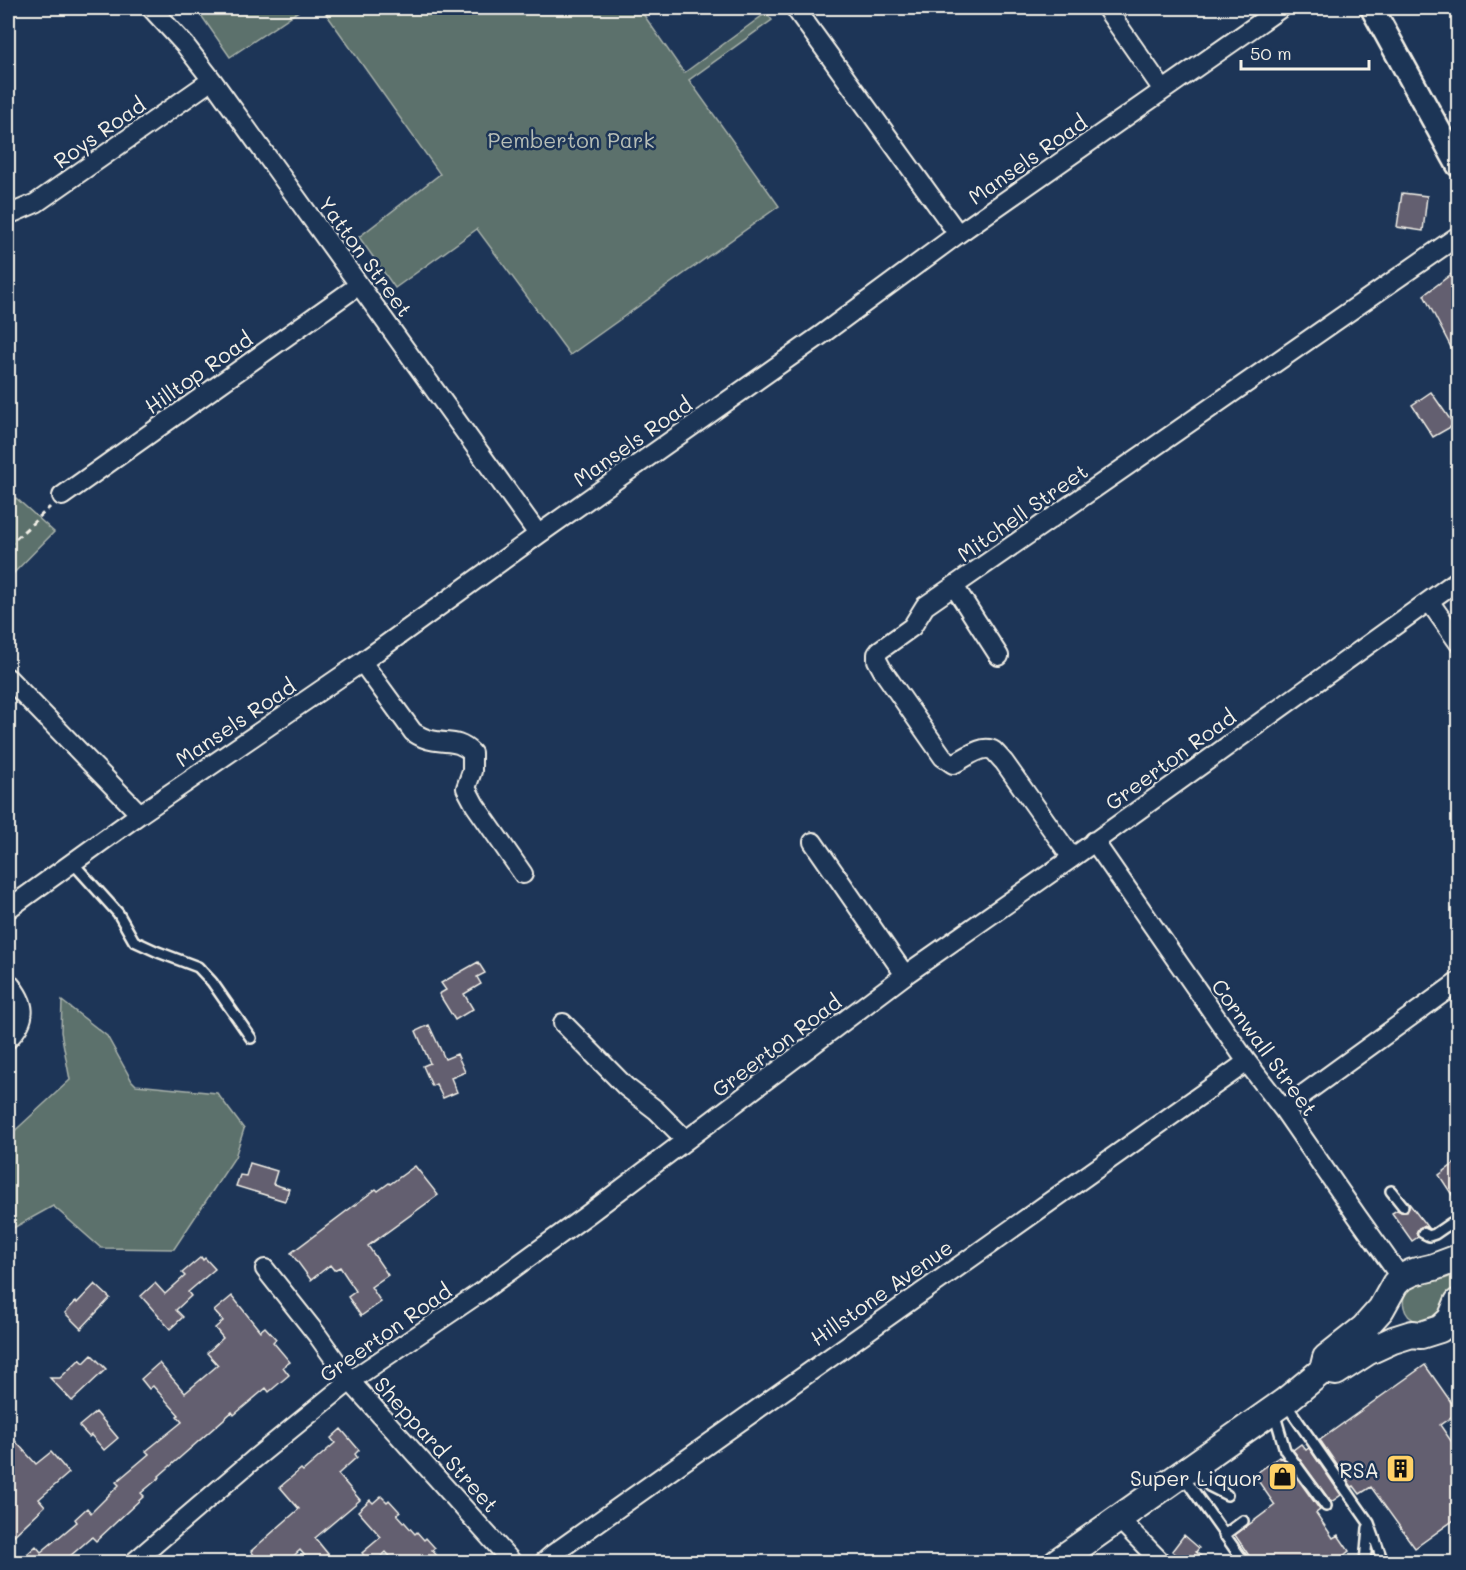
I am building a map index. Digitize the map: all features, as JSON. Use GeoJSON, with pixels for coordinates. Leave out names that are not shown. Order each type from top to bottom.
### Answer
{"type":"FeatureCollection","features":[{"type":"Feature","properties":{"kind":"main road"},"geometry":{"type":"LineString","coordinates":[[1057,1563],[1279,1406],[1323,1370],[1326,1358],[1364,1328],[1381,1309],[1396,1286],[1413,1272],[1458,1258]]}},
{"type":"Feature","properties":{"kind":"main road"},"geometry":{"type":"LineString","coordinates":[[1396,1286],[1389,1310],[1403,1330],[1412,1334],[1421,1335],[1440,1329],[1451,1319],[1458,1302]]}},
{"type":"Feature","properties":{"kind":"main road"},"geometry":{"type":"LineString","coordinates":[[1323,1370],[1336,1372],[1367,1352],[1412,1334]]}},
{"type":"Feature","properties":{"kind":"street","name":"Yatton Street"},"geometry":{"type":"LineString","coordinates":[[151,8],[212,80],[539,534]]}},
{"type":"Feature","properties":{"kind":"street"},"geometry":{"type":"LineString","coordinates":[[795,8],[958,234]]}},
{"type":"Feature","properties":{"kind":"street"},"geometry":{"type":"LineString","coordinates":[[1106,8],[1163,90]]}},
{"type":"Feature","properties":{"kind":"street","name":"Mansels Road"},"geometry":{"type":"LineString","coordinates":[[8,909],[72,862],[362,662],[821,335],[958,234],[1281,8]]}},
{"type":"Feature","properties":{"kind":"street"},"geometry":{"type":"LineString","coordinates":[[1372,8],[1458,165]]}},
{"type":"Feature","properties":{"kind":"street","name":"Roys Road"},"geometry":{"type":"LineString","coordinates":[[8,215],[36,204],[212,80]]}},
{"type":"Feature","properties":{"kind":"street","name":"Mitchell Street"},"geometry":{"type":"LineString","coordinates":[[1072,858],[994,751],[990,749],[972,752],[953,764],[943,757],[877,660],[877,654],[912,627],[925,606],[1458,236]]}},
{"type":"Feature","properties":{"kind":"street","name":"Hilltop Road"},"geometry":{"type":"LineString","coordinates":[[62,496],[360,285]]}},
{"type":"Feature","properties":{"kind":"street","name":"Greerton Road"},"geometry":{"type":"LineString","coordinates":[[134,1563],[253,1460],[350,1381],[478,1294],[905,975],[1072,858],[1458,580]]}},
{"type":"Feature","properties":{"kind":"street"},"geometry":{"type":"LineString","coordinates":[[954,586],[999,656]]}},
{"type":"Feature","properties":{"kind":"street"},"geometry":{"type":"LineString","coordinates":[[1429,601],[1458,642]]}},
{"type":"Feature","properties":{"kind":"street"},"geometry":{"type":"LineString","coordinates":[[362,662],[413,732],[432,741],[459,744],[472,753],[472,771],[466,788],[475,805],[523,874]]}},
{"type":"Feature","properties":{"kind":"street"},"geometry":{"type":"LineString","coordinates":[[8,678],[141,814]]}},
{"type":"Feature","properties":{"kind":"street","name":"Cornwall Street"},"geometry":{"type":"LineString","coordinates":[[1094,841],[1357,1216],[1396,1286]]}},
{"type":"Feature","properties":{"kind":"street"},"geometry":{"type":"LineString","coordinates":[[813,842],[905,975]]}},
{"type":"Feature","properties":{"kind":"street"},"geometry":{"type":"LineString","coordinates":[[8,982],[21,999],[22,1009],[22,1019],[8,1039]]}},
{"type":"Feature","properties":{"kind":"street"},"geometry":{"type":"LineString","coordinates":[[1283,1109],[1458,982]]}},
{"type":"Feature","properties":{"kind":"street"},"geometry":{"type":"LineString","coordinates":[[563,1023],[626,1087],[656,1110],[686,1140]]}},
{"type":"Feature","properties":{"kind":"street","name":"Hillstone Avenue"},"geometry":{"type":"LineString","coordinates":[[544,1563],[560,1548],[1247,1062]]}},
{"type":"Feature","properties":{"kind":"street","name":"Sheppard Street"},"geometry":{"type":"LineString","coordinates":[[265,1269],[350,1381],[512,1563]]}},
{"type":"Feature","properties":{"kind":"street"},"geometry":{"type":"LineString","coordinates":[[1119,1519],[1160,1562]]}},
{"type":"Feature","properties":{"kind":"lane"},"geometry":{"type":"LineString","coordinates":[[72,862],[118,913],[134,941],[198,968],[212,982],[251,1038]]}},
{"type":"Feature","properties":{"kind":"lane"},"geometry":{"type":"LineString","coordinates":[[1391,1191],[1403,1206]]}},
{"type":"Feature","properties":{"kind":"lane"},"geometry":{"type":"LineString","coordinates":[[1423,1233],[1429,1236],[1435,1234],[1451,1222]]}},
{"type":"Feature","properties":{"kind":"lane"},"geometry":{"type":"LineString","coordinates":[[1279,1406],[1308,1436],[1369,1523],[1383,1563]]}},
{"type":"Feature","properties":{"kind":"lane"},"geometry":{"type":"LineString","coordinates":[[1279,1406],[1285,1450],[1326,1506]]}},
{"type":"Feature","properties":{"kind":"lane"},"geometry":{"type":"LineString","coordinates":[[1189,1469],[1209,1486],[1227,1496]]}},
{"type":"Feature","properties":{"kind":"lane"},"geometry":{"type":"LineString","coordinates":[[1189,1469],[1224,1535],[1244,1563]]}},
{"type":"Feature","properties":{"kind":"lane"},"geometry":{"type":"LineString","coordinates":[[1224,1535],[1244,1521]]}},
{"type":"Feature","properties":{"kind":"lane"},"geometry":{"type":"LineString","coordinates":[[1365,1563],[1369,1523]]}},
{"type":"Feature","properties":{"kind":"path"},"geometry":{"type":"LineString","coordinates":[[8,546],[62,496]]}},
{"type":"Feature","properties":{"kind":"green space"},"geometry":{"type":"Polygon","coordinates":[[[196,8],[303,8],[230,57],[196,8]]]}},
{"type":"Feature","properties":{"kind":"green space","name":"Pemberton Park"},"geometry":{"type":"Polygon","coordinates":[[[322,8],[639,8],[684,73],[766,13],[772,20],[689,80],[779,206],[570,355],[477,229],[395,288],[359,237],[440,174],[322,8]]]}},
{"type":"Feature","properties":{"kind":"green space"},"geometry":{"type":"Polygon","coordinates":[[[16,498],[54,532],[8,579],[8,506],[16,498]]]}},
{"type":"Feature","properties":{"kind":"green space"},"geometry":{"type":"Polygon","coordinates":[[[62,1001],[107,1036],[136,1085],[217,1093],[244,1129],[235,1157],[174,1249],[101,1248],[53,1206],[8,1231],[8,1137],[70,1080],[61,1032],[62,1001]]]}},
{"type":"Feature","properties":{"kind":"green space"},"geometry":{"type":"Polygon","coordinates":[[[1439,1271],[1444,1279],[1458,1274],[1458,1287],[1436,1318],[1422,1322],[1408,1316],[1403,1301],[1407,1291],[1416,1282],[1439,1271]]]}},
{"type":"Feature","properties":{"kind":"building"},"geometry":{"type":"Polygon","coordinates":[[[1402,193],[1427,196],[1423,231],[1397,227],[1402,193]]]}},
{"type":"Feature","properties":{"kind":"building"},"geometry":{"type":"Polygon","coordinates":[[[1458,269],[1458,361],[1424,295],[1458,269]]]}},
{"type":"Feature","properties":{"kind":"building"},"geometry":{"type":"Polygon","coordinates":[[[1431,392],[1454,425],[1433,437],[1412,405],[1431,392]]]}},
{"type":"Feature","properties":{"kind":"building"},"geometry":{"type":"Polygon","coordinates":[[[478,962],[485,973],[477,977],[481,984],[464,994],[473,1009],[455,1020],[439,994],[446,990],[441,983],[478,962]]]}},
{"type":"Feature","properties":{"kind":"building"},"geometry":{"type":"Polygon","coordinates":[[[429,1025],[445,1059],[457,1054],[465,1072],[451,1078],[457,1092],[443,1098],[436,1084],[432,1086],[423,1066],[430,1063],[416,1031],[429,1025]]]}},
{"type":"Feature","properties":{"kind":"building"},"geometry":{"type":"Polygon","coordinates":[[[1458,1161],[1458,1204],[1439,1175],[1458,1161]]]}},
{"type":"Feature","properties":{"kind":"building"},"geometry":{"type":"Polygon","coordinates":[[[250,1163],[277,1171],[273,1184],[289,1189],[285,1201],[236,1186],[240,1175],[246,1176],[250,1163]]]}},
{"type":"Feature","properties":{"kind":"building"},"geometry":{"type":"Polygon","coordinates":[[[415,1166],[438,1195],[368,1246],[388,1275],[371,1287],[381,1302],[361,1316],[348,1297],[356,1291],[340,1267],[334,1270],[330,1265],[311,1280],[291,1253],[376,1189],[378,1191],[390,1184],[415,1166]]]}},
{"type":"Feature","properties":{"kind":"building"},"geometry":{"type":"Polygon","coordinates":[[[1408,1202],[1428,1228],[1423,1226],[1419,1228],[1416,1233],[1418,1237],[1412,1241],[1392,1213],[1397,1210],[1407,1212],[1408,1202]]]}},
{"type":"Feature","properties":{"kind":"building"},"geometry":{"type":"Polygon","coordinates":[[[201,1257],[203,1260],[205,1258],[215,1269],[188,1292],[191,1296],[176,1310],[183,1317],[170,1329],[141,1296],[155,1283],[165,1294],[185,1276],[182,1273],[201,1257]]]}},
{"type":"Feature","properties":{"kind":"building"},"geometry":{"type":"Polygon","coordinates":[[[95,1284],[110,1298],[81,1329],[65,1313],[95,1284]]]}},
{"type":"Feature","properties":{"kind":"building"},"geometry":{"type":"Polygon","coordinates":[[[232,1296],[260,1331],[265,1327],[276,1339],[273,1342],[290,1362],[283,1367],[289,1375],[269,1392],[266,1388],[234,1415],[232,1412],[141,1493],[144,1496],[96,1541],[92,1537],[62,1563],[17,1563],[36,1546],[41,1552],[77,1522],[75,1519],[87,1508],[91,1513],[119,1485],[116,1482],[149,1454],[146,1451],[182,1422],[177,1416],[179,1415],[153,1386],[149,1389],[141,1379],[159,1363],[185,1393],[218,1365],[207,1353],[223,1338],[215,1328],[223,1321],[214,1311],[232,1296]]]}},
{"type":"Feature","properties":{"kind":"building"},"geometry":{"type":"Polygon","coordinates":[[[92,1355],[106,1369],[72,1401],[50,1378],[60,1378],[80,1359],[84,1363],[92,1355]]]}},
{"type":"Feature","properties":{"kind":"building","name":"RSA"},"geometry":{"type":"Polygon","coordinates":[[[1425,1365],[1458,1412],[1440,1425],[1458,1451],[1458,1517],[1415,1548],[1371,1487],[1360,1494],[1354,1486],[1352,1487],[1320,1440],[1425,1365]]]}},
{"type":"Feature","properties":{"kind":"building"},"geometry":{"type":"Polygon","coordinates":[[[96,1412],[118,1438],[104,1450],[91,1435],[89,1437],[79,1426],[96,1412]]]}},
{"type":"Feature","properties":{"kind":"building"},"geometry":{"type":"Polygon","coordinates":[[[341,1429],[359,1450],[355,1454],[357,1457],[338,1474],[360,1500],[315,1538],[328,1554],[317,1563],[311,1563],[300,1550],[286,1563],[260,1563],[251,1551],[299,1509],[280,1487],[301,1469],[303,1471],[335,1443],[331,1438],[341,1429]]]}},
{"type":"Feature","properties":{"kind":"building"},"geometry":{"type":"Polygon","coordinates":[[[8,1433],[36,1464],[51,1452],[69,1473],[39,1499],[45,1506],[8,1541],[8,1433]]]}},
{"type":"Feature","properties":{"kind":"building"},"geometry":{"type":"Polygon","coordinates":[[[1301,1444],[1306,1450],[1309,1448],[1341,1495],[1331,1502],[1293,1450],[1301,1444]]]}},
{"type":"Feature","properties":{"kind":"building"},"geometry":{"type":"Polygon","coordinates":[[[1282,1457],[1320,1510],[1316,1513],[1333,1538],[1338,1535],[1349,1551],[1334,1563],[1254,1563],[1235,1535],[1275,1505],[1254,1475],[1282,1457]]]}},
{"type":"Feature","properties":{"kind":"building"},"geometry":{"type":"Polygon","coordinates":[[[381,1496],[387,1502],[389,1500],[400,1512],[397,1514],[415,1534],[417,1532],[424,1540],[426,1538],[435,1548],[432,1550],[443,1563],[396,1563],[386,1552],[374,1563],[369,1563],[362,1553],[381,1537],[358,1511],[370,1500],[373,1503],[381,1496]]]}},
{"type":"Feature","properties":{"kind":"building"},"geometry":{"type":"Polygon","coordinates":[[[1184,1535],[1199,1548],[1196,1552],[1209,1563],[1186,1563],[1172,1551],[1184,1535]]]}},
{"type":"Feature","properties":{"kind":"place","name":"RSA"},"geometry":{"type":"Point","coordinates":[1400,1469]}},
{"type":"Feature","properties":{"kind":"place","name":"Super Liquor"},"geometry":{"type":"Point","coordinates":[1283,1477]}}]}
